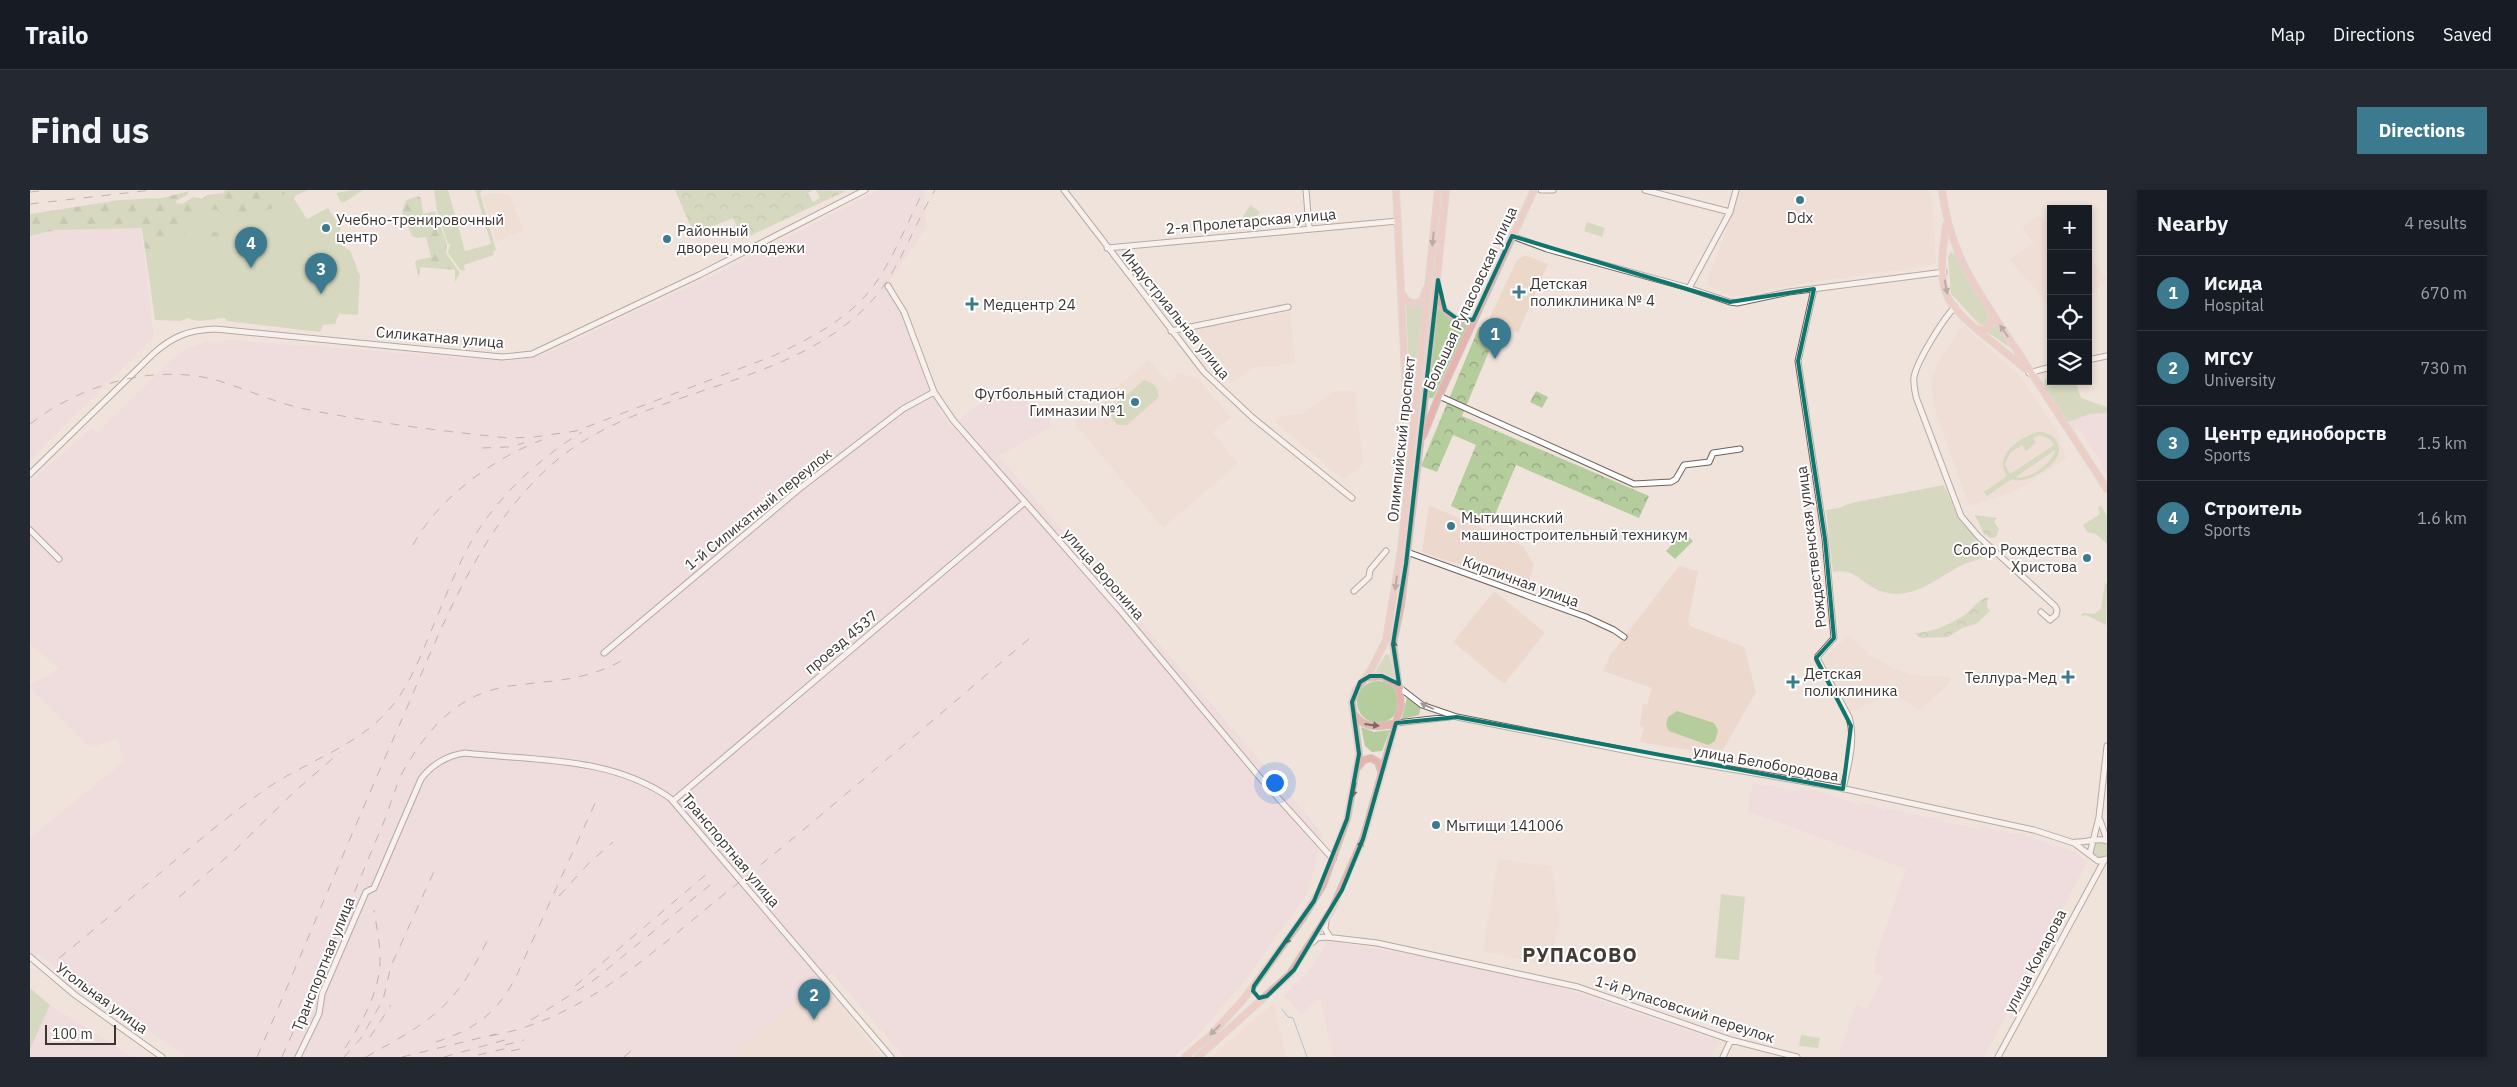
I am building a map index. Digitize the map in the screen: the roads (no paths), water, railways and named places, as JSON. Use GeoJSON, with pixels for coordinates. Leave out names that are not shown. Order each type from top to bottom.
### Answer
{"type":"FeatureCollection","features":[{"type":"Feature","properties":{"kind":"main road"},"geometry":{"type":"LineString","coordinates":[[1396,190],[1406,394],[1414,430]]}},
{"type":"Feature","properties":{"kind":"main road","name":"Олимпийский проспект"},"geometry":{"type":"LineString","coordinates":[[1185,1057],[1212,1034],[1243,1000],[1314,901],[1333,859],[1347,819],[1358,767],[1358,740],[1352,702],[1360,682],[1380,654],[1390,623],[1406,514],[1438,190]]}},
{"type":"Feature","properties":{"kind":"main road","name":"Олимпийский проспект"},"geometry":{"type":"LineString","coordinates":[[1198,1057],[1294,970],[1326,920],[1352,868],[1363,839],[1402,705],[1393,644],[1408,552],[1446,190]]}},
{"type":"Feature","properties":{"kind":"main road","name":"Большая Рупасовская улица"},"geometry":{"type":"LineString","coordinates":[[1420,444],[1438,396],[1534,190]]}},
{"type":"Feature","properties":{"kind":"main road"},"geometry":{"type":"LineString","coordinates":[[1942,190],[1946,222],[1943,258],[1946,293],[1955,307],[2029,373]]}},
{"type":"Feature","properties":{"kind":"main road"},"geometry":{"type":"LineString","coordinates":[[1946,222],[1957,252],[1976,289],[2107,490]]}},
{"type":"Feature","properties":{"kind":"main road"},"geometry":{"type":"LineString","coordinates":[[1943,258],[1948,251],[1957,252]]}},
{"type":"Feature","properties":{"kind":"main road"},"geometry":{"type":"LineString","coordinates":[[1402,292],[1409,303],[1417,303],[1424,297],[1429,278]]}},
{"type":"Feature","properties":{"kind":"main road"},"geometry":{"type":"LineString","coordinates":[[1438,280],[1438,297],[1444,310],[1456,318],[1474,320]]}},
{"type":"Feature","properties":{"kind":"main road"},"geometry":{"type":"LineString","coordinates":[[1977,328],[1984,330],[1990,326],[1992,315]]}},
{"type":"Feature","properties":{"kind":"main road"},"geometry":{"type":"LineString","coordinates":[[1360,682],[1370,676],[1382,676],[1400,688]]}},
{"type":"Feature","properties":{"kind":"main road"},"geometry":{"type":"LineString","coordinates":[[1353,714],[1358,720],[1369,726],[1396,723]]}},
{"type":"Feature","properties":{"kind":"main road"},"geometry":{"type":"LineString","coordinates":[[1358,767],[1364,760],[1371,758],[1378,762],[1381,772]]}},
{"type":"Feature","properties":{"kind":"main road"},"geometry":{"type":"LineString","coordinates":[[1254,986],[1253,991],[1257,996],[1261,998],[1266,996]]}},
{"type":"Feature","properties":{"kind":"main road"},"geometry":{"type":"LineString","coordinates":[[1243,1000],[1252,998],[1255,1004],[1252,1009]]}},
{"type":"Feature","properties":{"kind":"street","name":"Силикатная улица"},"geometry":{"type":"LineString","coordinates":[[30,474],[153,354],[169,340],[184,333],[215,329],[502,357],[532,354],[699,275],[865,190]]}},
{"type":"Feature","properties":{"kind":"street","name":"Индустриальная улица"},"geometry":{"type":"LineString","coordinates":[[1064,190],[1171,331],[1218,387],[1352,498]]}},
{"type":"Feature","properties":{"kind":"street"},"geometry":{"type":"LineString","coordinates":[[1306,190],[1309,228]]}},
{"type":"Feature","properties":{"kind":"street"},"geometry":{"type":"LineString","coordinates":[[1541,190],[1553,190]]}},
{"type":"Feature","properties":{"kind":"street"},"geometry":{"type":"LineString","coordinates":[[1645,190],[1730,212]]}},
{"type":"Feature","properties":{"kind":"street"},"geometry":{"type":"LineString","coordinates":[[1689,288],[1730,212],[1736,190]]}},
{"type":"Feature","properties":{"kind":"street","name":"2-я Пролетарская улица"},"geometry":{"type":"LineString","coordinates":[[1107,248],[1398,221]]}},
{"type":"Feature","properties":{"kind":"street"},"geometry":{"type":"LineString","coordinates":[[1512,236],[1547,249],[1689,288],[1730,302],[1749,301],[1789,292],[1944,272]]}},
{"type":"Feature","properties":{"kind":"street","name":"улица Воронина"},"geometry":{"type":"LineString","coordinates":[[888,286],[904,312],[934,392],[953,420],[1119,608],[1262,780],[1333,859]]}},
{"type":"Feature","properties":{"kind":"street","name":"Рождественская улица"},"geometry":{"type":"LineString","coordinates":[[1814,289],[1798,360],[1827,555],[1834,638],[1833,642],[1818,656],[1818,660],[1845,710],[1850,726],[1851,743],[1843,789]]}},
{"type":"Feature","properties":{"kind":"street"},"geometry":{"type":"LineString","coordinates":[[1171,331],[1288,307]]}},
{"type":"Feature","properties":{"kind":"street"},"geometry":{"type":"LineString","coordinates":[[1955,307],[1945,320],[1918,366],[1914,379],[1916,397],[1961,516],[1978,536],[2057,610],[2056,615],[2050,620],[2041,612]]}},
{"type":"Feature","properties":{"kind":"street"},"geometry":{"type":"LineString","coordinates":[[2092,359],[2107,356]]}},
{"type":"Feature","properties":{"kind":"street"},"geometry":{"type":"LineString","coordinates":[[2029,373],[2047,368]]}},
{"type":"Feature","properties":{"kind":"street","name":"1-й Силикатный переулок"},"geometry":{"type":"LineString","coordinates":[[604,653],[799,489],[902,409],[934,392]]}},
{"type":"Feature","properties":{"kind":"street"},"geometry":{"type":"LineString","coordinates":[[1438,396],[1634,484],[1671,482],[1676,479],[1684,466],[1709,462],[1713,452],[1740,450]]}},
{"type":"Feature","properties":{"kind":"street","name":"проезд 4537"},"geometry":{"type":"LineString","coordinates":[[673,801],[1025,502]]}},
{"type":"Feature","properties":{"kind":"street"},"geometry":{"type":"LineString","coordinates":[[30,530],[59,559]]}},
{"type":"Feature","properties":{"kind":"street"},"geometry":{"type":"LineString","coordinates":[[1354,591],[1369,577],[1370,570],[1386,551]]}},
{"type":"Feature","properties":{"kind":"street","name":"Кирпичная улица"},"geometry":{"type":"LineString","coordinates":[[1408,552],[1586,617],[1614,630],[1624,638]]}},
{"type":"Feature","properties":{"kind":"street"},"geometry":{"type":"LineString","coordinates":[[1400,688],[1422,705],[1457,717]]}},
{"type":"Feature","properties":{"kind":"street"},"geometry":{"type":"LineString","coordinates":[[1396,723],[1438,716],[1457,717]]}},
{"type":"Feature","properties":{"kind":"street","name":"улица Белобородова"},"geometry":{"type":"LineString","coordinates":[[1457,717],[1654,756],[1843,789],[2005,822],[2068,841],[2084,849],[2091,856],[2106,860]]}},
{"type":"Feature","properties":{"kind":"street"},"geometry":{"type":"LineString","coordinates":[[2094,877],[2096,865],[2089,849],[2099,817],[2107,746]]}},
{"type":"Feature","properties":{"kind":"street","name":"Транспортная улица"},"geometry":{"type":"LineString","coordinates":[[298,1057],[319,1014],[322,994],[366,892],[374,888],[418,785],[433,767],[452,756],[465,754],[590,765],[627,775],[660,791],[673,801],[891,1057]]}},
{"type":"Feature","properties":{"kind":"street"},"geometry":{"type":"LineString","coordinates":[[2099,817],[2107,841]]}},
{"type":"Feature","properties":{"kind":"street","name":"улица Белобородова"},"geometry":{"type":"LineString","coordinates":[[2068,841],[2093,841],[2100,839],[2107,841]]}},
{"type":"Feature","properties":{"kind":"street","name":"улица Комарова"},"geometry":{"type":"LineString","coordinates":[[1998,1057],[2094,877],[2106,860]]}},
{"type":"Feature","properties":{"kind":"street"},"geometry":{"type":"LineString","coordinates":[[1326,920],[1325,929],[1331,937]]}},
{"type":"Feature","properties":{"kind":"street","name":"1-й Рупасовский переулок"},"geometry":{"type":"LineString","coordinates":[[1312,942],[1320,938],[1331,937],[1417,951],[1578,987],[1731,1040],[1797,1057]]}},
{"type":"Feature","properties":{"kind":"street","name":"Угольная улица"},"geometry":{"type":"LineString","coordinates":[[30,957],[75,995],[162,1057]]}},
{"type":"Feature","properties":{"kind":"street"},"geometry":{"type":"LineString","coordinates":[[1723,1057],[1731,1040]]}},
{"type":"Feature","properties":{"kind":"waterway"},"geometry":{"type":"LineString","coordinates":[[1282,1009],[1288,1017],[1293,1018],[1307,1057]]}},
{"type":"Feature","properties":{"kind":"railway"},"geometry":{"type":"LineString","coordinates":[[30,192],[48,190]]}},
{"type":"Feature","properties":{"kind":"railway"},"geometry":{"type":"LineString","coordinates":[[30,204],[152,190]]}},
{"type":"Feature","properties":{"kind":"railway"},"geometry":{"type":"LineString","coordinates":[[30,424],[71,398],[94,388],[143,376],[167,374],[192,375],[216,380],[286,404],[310,410],[409,426],[508,438],[534,437],[576,431],[773,356],[818,333],[845,315],[858,304],[879,278],[924,190]]}},
{"type":"Feature","properties":{"kind":"railway"},"geometry":{"type":"LineString","coordinates":[[257,1057],[444,622],[479,555],[500,523],[523,494],[549,467],[584,441],[624,420],[795,356],[833,334],[868,305],[879,292],[897,265],[935,190]]}},
{"type":"Feature","properties":{"kind":"railway"},"geometry":{"type":"LineString","coordinates":[[59,958],[187,850],[239,809],[280,780],[356,738],[382,717],[399,697],[412,674],[449,588],[476,533],[516,484],[548,456],[582,432]]}},
{"type":"Feature","properties":{"kind":"railway"},"geometry":{"type":"LineString","coordinates":[[413,545],[423,528],[436,512],[468,482],[505,457],[542,440]]}},
{"type":"Feature","properties":{"kind":"railway"},"geometry":{"type":"LineString","coordinates":[[482,448],[508,447],[524,443]]}},
{"type":"Feature","properties":{"kind":"railway"},"geometry":{"type":"LineString","coordinates":[[490,1036],[525,1027],[558,1014],[590,997],[620,977],[807,826],[1030,638]]}},
{"type":"Feature","properties":{"kind":"railway"},"geometry":{"type":"LineString","coordinates":[[401,775],[434,727],[462,703],[496,689],[587,675],[614,665],[628,657]]}},
{"type":"Feature","properties":{"kind":"railway"},"geometry":{"type":"LineString","coordinates":[[179,897],[234,851],[293,793],[340,752]]}},
{"type":"Feature","properties":{"kind":"railway"},"geometry":{"type":"LineString","coordinates":[[282,1057],[344,917],[385,819],[397,785]]}},
{"type":"Feature","properties":{"kind":"railway"},"geometry":{"type":"LineString","coordinates":[[436,1042],[462,1032],[483,1019],[507,992],[515,979],[596,801]]}},
{"type":"Feature","properties":{"kind":"railway"},"geometry":{"type":"LineString","coordinates":[[559,896],[589,863],[613,842]]}},
{"type":"Feature","properties":{"kind":"railway"},"geometry":{"type":"LineString","coordinates":[[344,1057],[361,1038],[383,1000],[391,966],[436,867]]}},
{"type":"Feature","properties":{"kind":"railway"},"geometry":{"type":"LineString","coordinates":[[575,986],[709,872]]}},
{"type":"Feature","properties":{"kind":"railway"},"geometry":{"type":"LineString","coordinates":[[531,1020],[594,980],[716,880]]}},
{"type":"Feature","properties":{"kind":"railway"},"geometry":{"type":"LineString","coordinates":[[345,1048],[370,1005],[380,969],[379,939],[374,910]]}},
{"type":"Feature","properties":{"kind":"railway"},"geometry":{"type":"LineString","coordinates":[[366,1057],[407,1034],[438,1011],[463,982],[487,941]]}},
{"type":"Feature","properties":{"kind":"railway"},"geometry":{"type":"LineString","coordinates":[[370,1037],[391,1005]]}},
{"type":"Feature","properties":{"kind":"railway"},"geometry":{"type":"LineString","coordinates":[[402,1057],[496,1034]]}},
{"type":"Feature","properties":{"kind":"railway"},"geometry":{"type":"LineString","coordinates":[[444,1057],[512,1038]]}},
{"type":"Feature","properties":{"kind":"railway"},"geometry":{"type":"LineString","coordinates":[[505,1045],[524,1040]]}},
{"type":"Feature","properties":{"kind":"railway"},"geometry":{"type":"LineString","coordinates":[[478,1055],[512,1047]]}},
{"type":"Feature","properties":{"kind":"railway"},"geometry":{"type":"LineString","coordinates":[[511,1051],[528,1047]]}},
{"type":"Feature","properties":{"kind":"railway"},"geometry":{"type":"LineString","coordinates":[[624,1057],[632,1050]]}},
{"type":"Feature","properties":{"kind":"place","name":"Ddx"},"geometry":{"type":"Point","coordinates":[1800,200]}},
{"type":"Feature","properties":{"kind":"place","name":"Учебно-тренировочный центр"},"geometry":{"type":"Point","coordinates":[326,228]}},
{"type":"Feature","properties":{"kind":"place","name":"Районный дворец молодежи"},"geometry":{"type":"Point","coordinates":[667,239]}},
{"type":"Feature","properties":{"kind":"place","name":"Строитель"},"geometry":{"type":"Point","coordinates":[251,268]}},
{"type":"Feature","properties":{"kind":"place","name":"Детская поликлиника № 4"},"geometry":{"type":"Point","coordinates":[1519,292]}},
{"type":"Feature","properties":{"kind":"place","name":"Центр единоборств"},"geometry":{"type":"Point","coordinates":[321,294]}},
{"type":"Feature","properties":{"kind":"place","name":"Медцентр 24"},"geometry":{"type":"Point","coordinates":[972,304]}},
{"type":"Feature","properties":{"kind":"place","name":"Исида"},"geometry":{"type":"Point","coordinates":[1495,359]}},
{"type":"Feature","properties":{"kind":"place","name":"Футбольный стадион Гимназии №1"},"geometry":{"type":"Point","coordinates":[1135,402]}},
{"type":"Feature","properties":{"kind":"place","name":"Мытищинский машиностроительный техникум"},"geometry":{"type":"Point","coordinates":[1451,526]}},
{"type":"Feature","properties":{"kind":"place","name":"Собор Рождества Христова"},"geometry":{"type":"Point","coordinates":[2087,558]}},
{"type":"Feature","properties":{"kind":"place","name":"Теллура-Мед"},"geometry":{"type":"Point","coordinates":[2068,677]}},
{"type":"Feature","properties":{"kind":"place","name":"Детская поликлиника"},"geometry":{"type":"Point","coordinates":[1793,682]}},
{"type":"Feature","properties":{"kind":"place","name":"Мытищи 141006"},"geometry":{"type":"Point","coordinates":[1436,825]}},
{"type":"Feature","properties":{"kind":"place","name":"МГСУ"},"geometry":{"type":"Point","coordinates":[814,1020]}},
{"type":"Feature","properties":{"kind":"district","name":"РУПАСОВО"},"geometry":{"type":"Point","coordinates":[1580,954]}}]}
